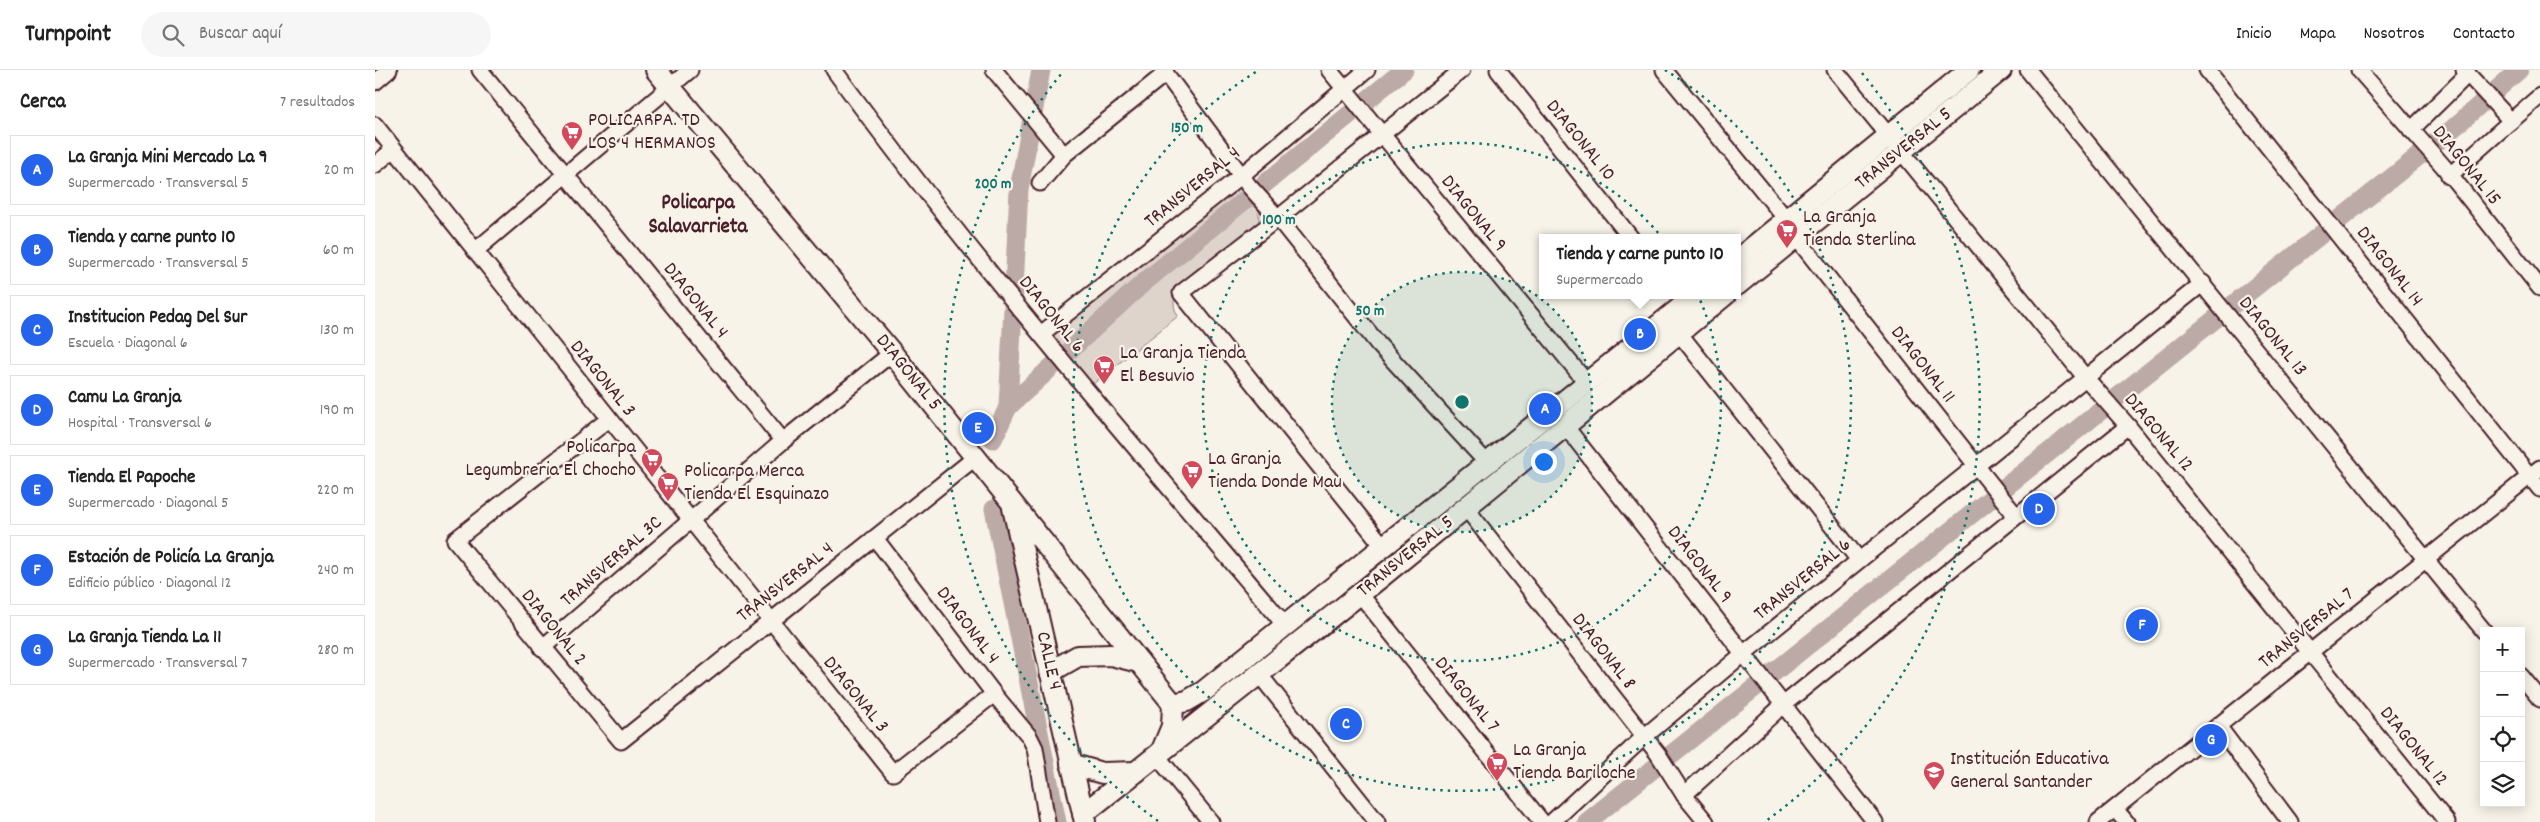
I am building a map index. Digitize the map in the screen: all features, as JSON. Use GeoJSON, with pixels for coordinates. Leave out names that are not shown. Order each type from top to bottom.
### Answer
{"type":"FeatureCollection","features":[{"type":"Feature","properties":{"kind":"street"},"geometry":{"type":"LineString","coordinates":[[375,82],[389,70]]}},
{"type":"Feature","properties":{"kind":"street","name":"DIAGONAL 4"},"geometry":{"type":"LineString","coordinates":[[480,70],[783,441]]}},
{"type":"Feature","properties":{"kind":"street","name":"DIAGONAL 5"},"geometry":{"type":"LineString","coordinates":[[656,70],[892,353],[1173,704]]}},
{"type":"Feature","properties":{"kind":"street"},"geometry":{"type":"LineString","coordinates":[[475,251],[690,70]]}},
{"type":"Feature","properties":{"kind":"street","name":"DIAGONAL 6"},"geometry":{"type":"LineString","coordinates":[[834,70],[888,144],[1068,368],[1284,624]]}},
{"type":"Feature","properties":{"kind":"street"},"geometry":{"type":"LineString","coordinates":[[994,70],[1064,155]]}},
{"type":"Feature","properties":{"kind":"street","name":"DIAGONAL 9"},"geometry":{"type":"LineString","coordinates":[[1329,70],[1587,383]]}},
{"type":"Feature","properties":{"kind":"street","name":"TRANSVERSAL 4"},"geometry":{"type":"LineString","coordinates":[[1041,334],[1246,181],[1348,92],[1367,70]]}},
{"type":"Feature","properties":{"kind":"street"},"geometry":{"type":"LineString","coordinates":[[1383,546],[1181,293],[1377,128],[1462,70]]}},
{"type":"Feature","properties":{"kind":"street","name":"DIAGONAL 10"},"geometry":{"type":"LineString","coordinates":[[1498,70],[1628,234]]}},
{"type":"Feature","properties":{"kind":"street"},"geometry":{"type":"LineString","coordinates":[[1664,70],[1786,219]]}},
{"type":"Feature","properties":{"kind":"street","name":"DIAGONAL 12"},"geometry":{"type":"LineString","coordinates":[[1835,70],[2089,382],[2128,426],[2447,822]]}},
{"type":"Feature","properties":{"kind":"street","name":"TRANSVERSAL 5"},"geometry":{"type":"LineString","coordinates":[[1741,257],[1969,70]]}},
{"type":"Feature","properties":{"kind":"street","name":"TRANSVERSAL 5"},"geometry":{"type":"LineString","coordinates":[[1741,282],[2001,70]]}},
{"type":"Feature","properties":{"kind":"street","name":"DIAGONAL 13"},"geometry":{"type":"LineString","coordinates":[[2028,70],[2481,627]]}},
{"type":"Feature","properties":{"kind":"street","name":"DIAGONAL 14"},"geometry":{"type":"LineString","coordinates":[[2207,70],[2344,242],[2535,472],[2540,488]]}},
{"type":"Feature","properties":{"kind":"street","name":"DIAGONAL 15"},"geometry":{"type":"LineString","coordinates":[[2359,70],[2447,171],[2540,288]]}},
{"type":"Feature","properties":{"kind":"street"},"geometry":{"type":"LineString","coordinates":[[1039,184],[1064,155],[1165,72],[1246,181],[1274,213],[1378,344],[1487,463]]}},
{"type":"Feature","properties":{"kind":"street"},"geometry":{"type":"LineString","coordinates":[[2411,130],[2466,72],[2511,121]]}},
{"type":"Feature","properties":{"kind":"street"},"geometry":{"type":"LineString","coordinates":[[2447,171],[2540,96]]}},
{"type":"Feature","properties":{"kind":"street","name":"DIAGONAL 3"},"geometry":{"type":"LineString","coordinates":[[375,125],[893,773],[994,694]]}},
{"type":"Feature","properties":{"kind":"street"},"geometry":{"type":"LineString","coordinates":[[375,165],[394,149]]}},
{"type":"Feature","properties":{"kind":"street","name":"DIAGONAL 11"},"geometry":{"type":"LineString","coordinates":[[1797,237],[1975,466],[2017,516]]}},
{"type":"Feature","properties":{"kind":"street","name":"TRANSVERSAL 6"},"geometry":{"type":"LineString","coordinates":[[1552,822],[1644,736],[1746,658],[1859,560],[1975,466],[2089,382],[2206,287]]}},
{"type":"Feature","properties":{"kind":"street","name":"TRANSVERSAL 5"},"geometry":{"type":"LineString","coordinates":[[1173,704],[1187,701],[1204,691],[1284,624],[1587,383],[1685,299]]}},
{"type":"Feature","properties":{"kind":"street","name":"TRANSVERSAL 5"},"geometry":{"type":"LineString","coordinates":[[1084,818],[1136,772],[1360,594],[1720,299]]}},
{"type":"Feature","properties":{"kind":"street"},"geometry":{"type":"LineString","coordinates":[[1679,333],[1859,560]]}},
{"type":"Feature","properties":{"kind":"street","name":"TRANSVERSAL 3C"},"geometry":{"type":"LineString","coordinates":[[542,648],[783,441],[892,353]]}},
{"type":"Feature","properties":{"kind":"street","name":"DIAGONAL 2"},"geometry":{"type":"LineString","coordinates":[[609,419],[455,540],[542,648],[621,741]]}},
{"type":"Feature","properties":{"kind":"street"},"geometry":{"type":"LineString","coordinates":[[1684,795],[1779,698],[2017,516],[2128,426]]}},
{"type":"Feature","properties":{"kind":"street","name":"DIAGONAL 9"},"geometry":{"type":"LineString","coordinates":[[1566,427],[1875,822]]}},
{"type":"Feature","properties":{"kind":"street","name":"TRANSVERSAL 4"},"geometry":{"type":"LineString","coordinates":[[621,741],[875,538],[981,464]]}},
{"type":"Feature","properties":{"kind":"street","name":"TRANSVERSAL 7"},"geometry":{"type":"LineString","coordinates":[[2098,822],[2535,472]]}},
{"type":"Feature","properties":{"kind":"street","name":"CALLE 4"},"geometry":{"type":"LineString","coordinates":[[1007,496],[1084,818]]}},
{"type":"Feature","properties":{"kind":"street","name":"DIAGONAL 8"},"geometry":{"type":"LineString","coordinates":[[1466,508],[1658,754],[1684,795],[1705,822]]}},
{"type":"Feature","properties":{"kind":"street","name":"DIAGONAL 4"},"geometry":{"type":"LineString","coordinates":[[875,538],[994,694],[1029,736],[1035,748],[1047,822]]}},
{"type":"Feature","properties":{"kind":"street","name":"DIAGONAL 7"},"geometry":{"type":"LineString","coordinates":[[1360,594],[1542,822]]}},
{"type":"Feature","properties":{"kind":"street"},"geometry":{"type":"LineString","coordinates":[[1050,672],[1078,656],[1111,655],[1139,662]]}},
{"type":"Feature","properties":{"kind":"street"},"geometry":{"type":"LineString","coordinates":[[1259,674],[1377,822]]}},
{"type":"Feature","properties":{"kind":"street"},"geometry":{"type":"LineString","coordinates":[[2525,681],[2540,700]]}},
{"type":"Feature","properties":{"kind":"street"},"geometry":{"type":"LineString","coordinates":[[1173,704],[1172,726],[1159,754],[1211,822]]}},
{"type":"Feature","properties":{"kind":"street"},"geometry":{"type":"LineString","coordinates":[[2218,726],[2290,822]]}},
{"type":"Feature","properties":{"kind":"street"},"geometry":{"type":"LineString","coordinates":[[1071,764],[1102,773],[1136,772]]}},
{"type":"Feature","properties":{"kind":"street"},"geometry":{"type":"LineString","coordinates":[[2115,808],[2126,822]]}},
{"type":"Feature","properties":{"kind":"shaded area"},"geometry":{"type":"Polygon","coordinates":[[[1231,185],[1247,189],[1259,205],[1259,222],[1180,285],[1174,300],[1178,316],[1093,384],[1051,334],[1231,185]]]}},
{"type":"Feature","properties":{"kind":"waterway"},"geometry":{"type":"LineString","coordinates":[[993,439],[1008,407],[1019,189],[1041,70]]}},
{"type":"Feature","properties":{"kind":"waterway"},"geometry":{"type":"LineString","coordinates":[[1008,407],[1142,284],[1404,70]]}},
{"type":"Feature","properties":{"kind":"waterway"},"geometry":{"type":"LineString","coordinates":[[1587,822],[2450,131],[2519,70]]}},
{"type":"Feature","properties":{"kind":"waterway"},"geometry":{"type":"LineString","coordinates":[[994,509],[1057,822]]}},
{"type":"Feature","properties":{"kind":"place","name":"POLICARPA. TD LOS 4 HERMANOS"},"geometry":{"type":"Point","coordinates":[572,151]}},
{"type":"Feature","properties":{"kind":"place","name":"La Granja Tienda Sterlina"},"geometry":{"type":"Point","coordinates":[1787,249]}},
{"type":"Feature","properties":{"kind":"place","name":"Tienda y carne punto 10"},"geometry":{"type":"Point","coordinates":[1640,334]}},
{"type":"Feature","properties":{"kind":"place","name":"La Granja Tienda El Besuvio"},"geometry":{"type":"Point","coordinates":[1104,385]}},
{"type":"Feature","properties":{"kind":"place","name":"La Granja Mini Mercado La 9"},"geometry":{"type":"Point","coordinates":[1545,409]}},
{"type":"Feature","properties":{"kind":"place","name":"Tienda El Papoche"},"geometry":{"type":"Point","coordinates":[978,428]}},
{"type":"Feature","properties":{"kind":"place","name":"Policarpa Legumbreria El Chocho"},"geometry":{"type":"Point","coordinates":[652,478]}},
{"type":"Feature","properties":{"kind":"place","name":"La Granja Tienda Donde Mau"},"geometry":{"type":"Point","coordinates":[1192,490]}},
{"type":"Feature","properties":{"kind":"place","name":"Policarpa Merca Tienda El Esquinazo"},"geometry":{"type":"Point","coordinates":[668,502]}},
{"type":"Feature","properties":{"kind":"place","name":"Camu La Granja"},"geometry":{"type":"Point","coordinates":[2039,509]}},
{"type":"Feature","properties":{"kind":"place","name":"Estación de Policía La Granja"},"geometry":{"type":"Point","coordinates":[2142,625]}},
{"type":"Feature","properties":{"kind":"place","name":"Institucion Pedag Del Sur"},"geometry":{"type":"Point","coordinates":[1346,724]}},
{"type":"Feature","properties":{"kind":"place","name":"La Granja Tienda La 11"},"geometry":{"type":"Point","coordinates":[2211,740]}},
{"type":"Feature","properties":{"kind":"place","name":"La Granja Tienda Bariloche"},"geometry":{"type":"Point","coordinates":[1497,782]}},
{"type":"Feature","properties":{"kind":"place","name":"Institución Educativa General Santander"},"geometry":{"type":"Point","coordinates":[1934,791]}},
{"type":"Feature","properties":{"kind":"district","name":"Policarpa Salavarrieta"},"geometry":{"type":"Point","coordinates":[698,216]}}]}
